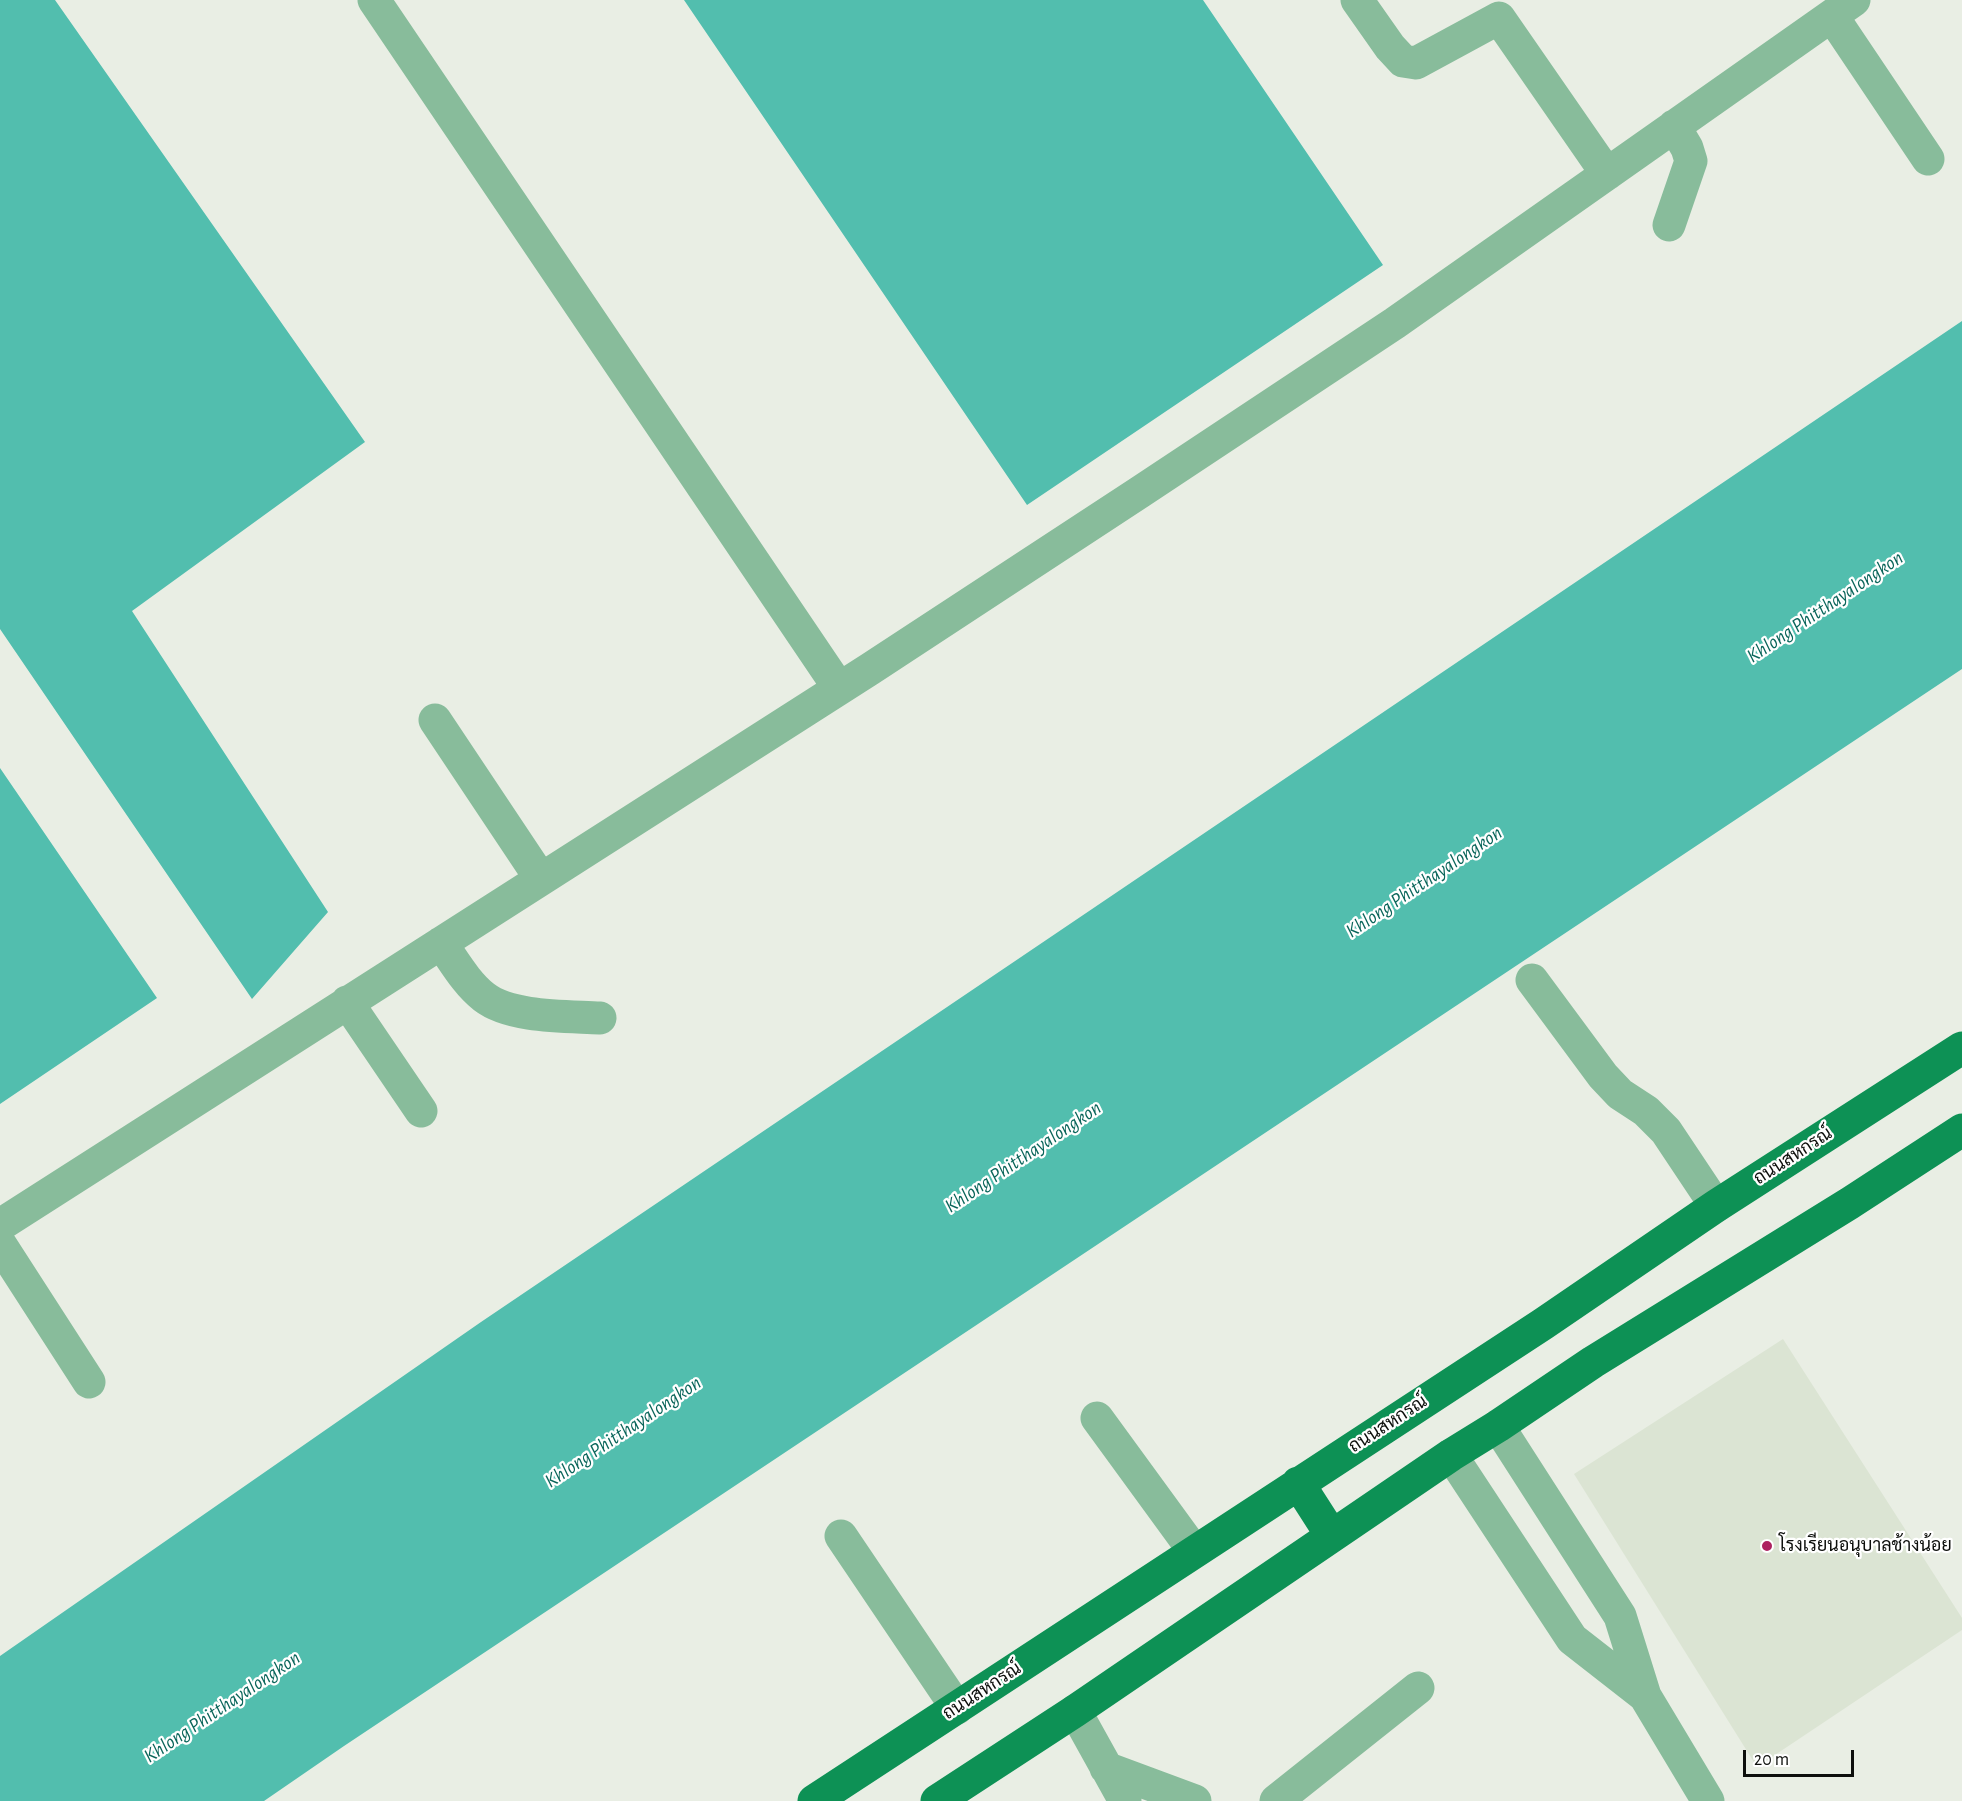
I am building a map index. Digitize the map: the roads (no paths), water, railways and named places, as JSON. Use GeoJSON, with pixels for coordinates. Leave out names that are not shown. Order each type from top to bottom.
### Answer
{"type":"FeatureCollection","features":[{"type":"Feature","properties":{"kind":"main road","name":"ถนนสหกรณ์"},"geometry":{"type":"LineString","coordinates":[[814,1801],[1543,1324],[1716,1206],[1962,1048]]}},
{"type":"Feature","properties":{"kind":"main road"},"geometry":{"type":"LineString","coordinates":[[938,1801],[1075,1711],[1451,1455],[1593,1362],[1850,1203],[1962,1130]]}},
{"type":"Feature","properties":{"kind":"main road"},"geometry":{"type":"LineString","coordinates":[[1298,1483],[1332,1536]]}},
{"type":"Feature","properties":{"kind":"street"},"geometry":{"type":"LineString","coordinates":[[374,0],[839,688]]}},
{"type":"Feature","properties":{"kind":"street"},"geometry":{"type":"LineString","coordinates":[[1357,0],[1390,47],[1403,61],[1416,63],[1509,9],[1607,174]]}},
{"type":"Feature","properties":{"kind":"street"},"geometry":{"type":"LineString","coordinates":[[0,1225],[839,688],[1140,492],[1395,323],[1843,8],[1928,159]]}},
{"type":"Feature","properties":{"kind":"street"},"geometry":{"type":"LineString","coordinates":[[1669,225],[1691,161],[1688,148],[1674,126]]}},
{"type":"Feature","properties":{"kind":"street"},"geometry":{"type":"LineString","coordinates":[[435,720],[541,879]]}},
{"type":"Feature","properties":{"kind":"street"},"geometry":{"type":"LineString","coordinates":[[441,943],[472,986],[494,1003],[532,1014],[600,1018]]}},
{"type":"Feature","properties":{"kind":"street"},"geometry":{"type":"LineString","coordinates":[[1532,980],[1603,1076],[1620,1094],[1646,1111],[1666,1131],[1716,1206]]}},
{"type":"Feature","properties":{"kind":"street"},"geometry":{"type":"LineString","coordinates":[[347,1002],[421,1111]]}},
{"type":"Feature","properties":{"kind":"street"},"geometry":{"type":"LineString","coordinates":[[0,1244],[89,1382]]}},
{"type":"Feature","properties":{"kind":"street"},"geometry":{"type":"LineString","coordinates":[[1097,1418],[1194,1551]]}},
{"type":"Feature","properties":{"kind":"street"},"geometry":{"type":"LineString","coordinates":[[1498,1426],[1620,1616],[1645,1696],[1708,1801]]}},
{"type":"Feature","properties":{"kind":"street"},"geometry":{"type":"LineString","coordinates":[[1451,1455],[1572,1639],[1645,1696]]}},
{"type":"Feature","properties":{"kind":"street"},"geometry":{"type":"LineString","coordinates":[[841,1536],[957,1708]]}},
{"type":"Feature","properties":{"kind":"street"},"geometry":{"type":"LineString","coordinates":[[1276,1801],[1418,1688]]}},
{"type":"Feature","properties":{"kind":"street"},"geometry":{"type":"LineString","coordinates":[[1075,1711],[1125,1801]]}},
{"type":"Feature","properties":{"kind":"street"},"geometry":{"type":"LineString","coordinates":[[1106,1768],[1195,1801]]}},
{"type":"Feature","properties":{"kind":"water"},"geometry":{"type":"Polygon","coordinates":[[[0,0],[55,0],[365,442],[132,611],[328,912],[252,999],[0,629],[0,0]]]}},
{"type":"Feature","properties":{"kind":"water"},"geometry":{"type":"Polygon","coordinates":[[[684,0],[1203,0],[1383,265],[1027,505],[684,0]]]}},
{"type":"Feature","properties":{"kind":"water","name":"Khlong Phitthayalongkon"},"geometry":{"type":"Polygon","coordinates":[[[1962,321],[1962,669],[264,1801],[0,1801],[0,1656],[481,1322],[1962,321]]]}},
{"type":"Feature","properties":{"kind":"water"},"geometry":{"type":"Polygon","coordinates":[[[0,768],[157,998],[0,1104],[0,768]]]}},
{"type":"Feature","properties":{"kind":"place","name":"โรงเรียนอนุบาลช้างน้อย"},"geometry":{"type":"Point","coordinates":[1767,1546]}}]}
